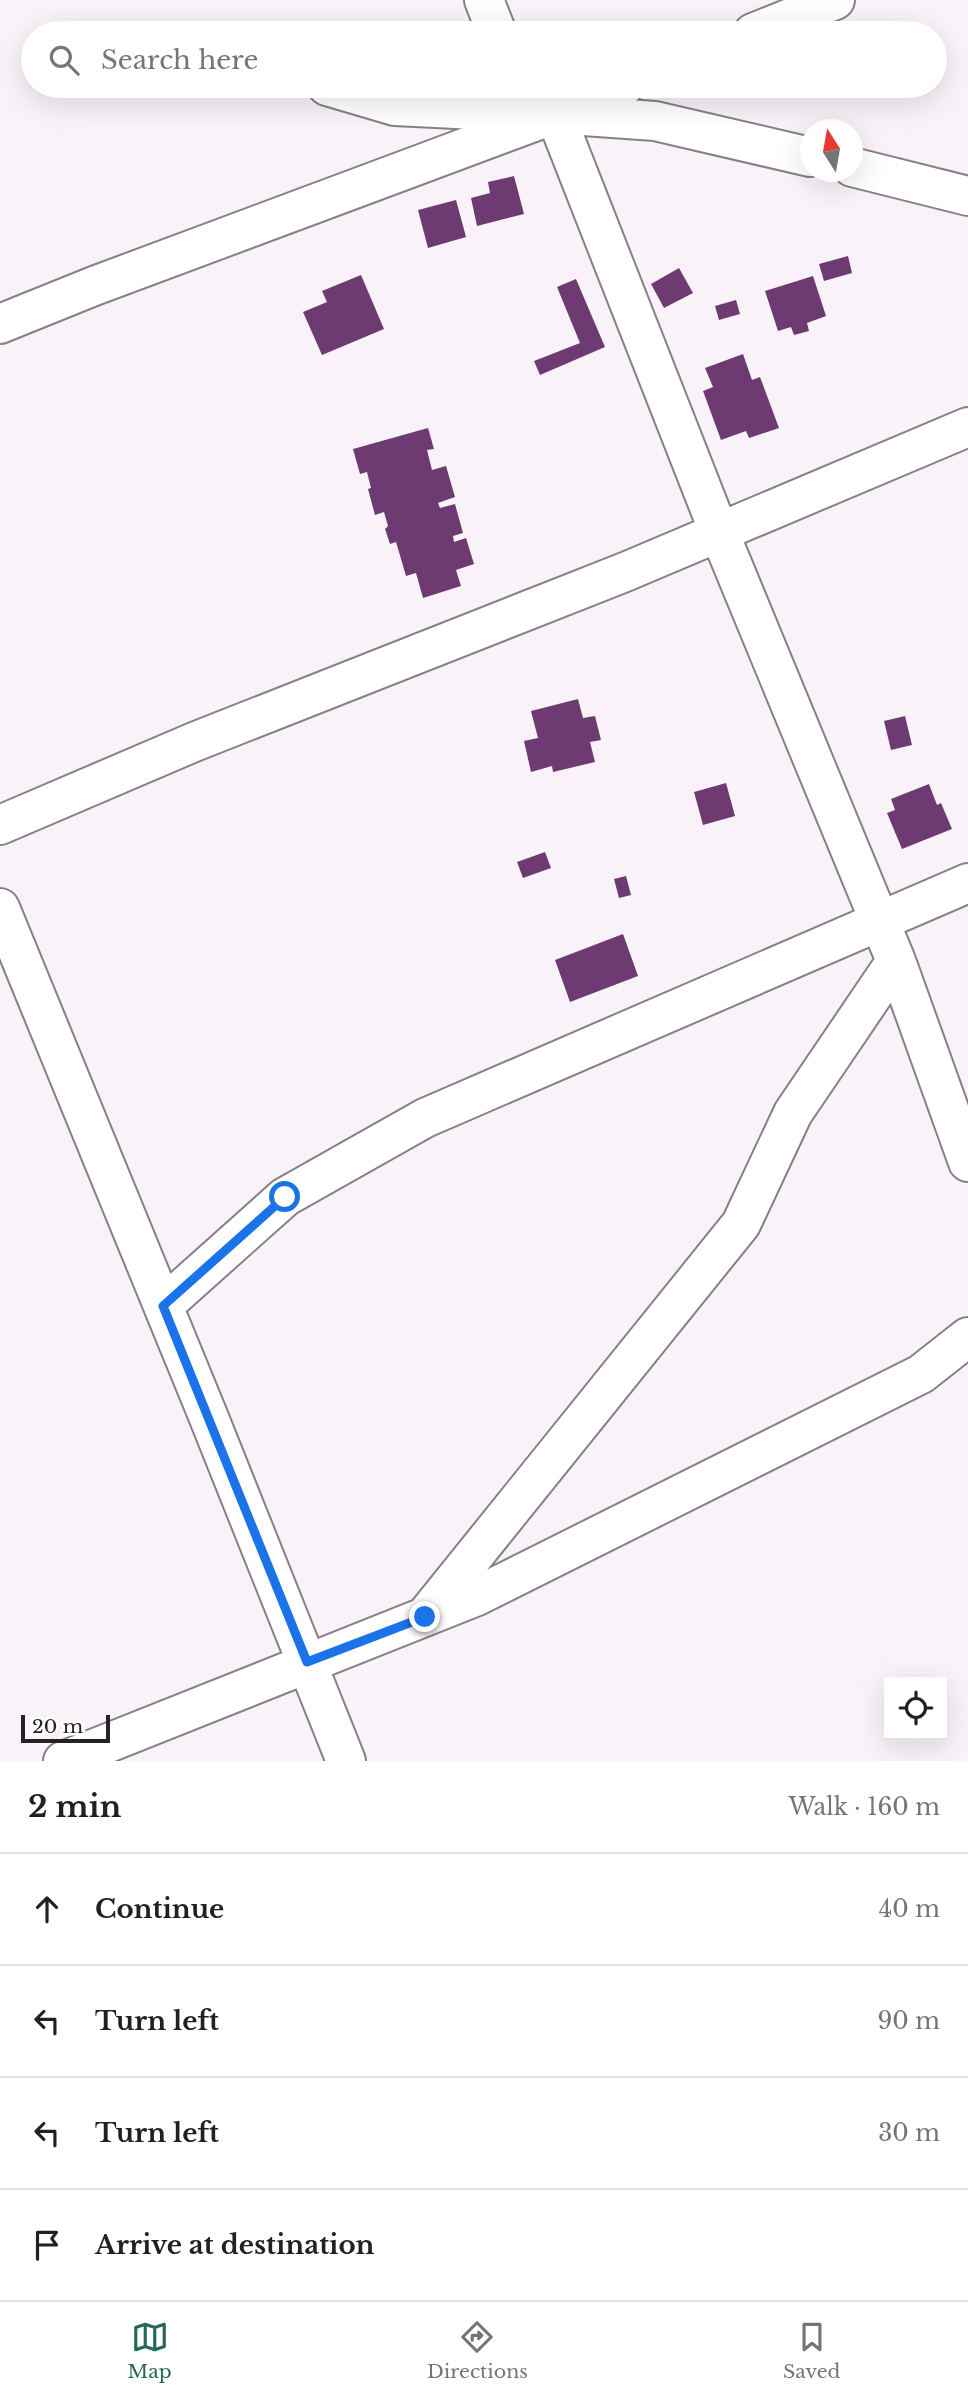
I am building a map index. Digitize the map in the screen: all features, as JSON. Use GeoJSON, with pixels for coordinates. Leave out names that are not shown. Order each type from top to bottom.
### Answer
{"type":"FeatureCollection","features":[{"type":"Feature","properties":{"kind":"street"},"geometry":{"type":"LineString","coordinates":[[484,0],[492,21]]}},
{"type":"Feature","properties":{"kind":"street"},"geometry":{"type":"LineString","coordinates":[[783,21],[835,0]]}},
{"type":"Feature","properties":{"kind":"street"},"geometry":{"type":"LineString","coordinates":[[368,98],[395,106],[533,104],[655,121],[800,155]]}},
{"type":"Feature","properties":{"kind":"street"},"geometry":{"type":"LineString","coordinates":[[0,324],[533,104],[563,98]]}},
{"type":"Feature","properties":{"kind":"street"},"geometry":{"type":"LineString","coordinates":[[533,104],[719,532],[880,922],[968,1161]]}},
{"type":"Feature","properties":{"kind":"street"},"geometry":{"type":"LineString","coordinates":[[863,170],[968,196]]}},
{"type":"Feature","properties":{"kind":"street"},"geometry":{"type":"LineString","coordinates":[[0,825],[194,743],[719,532],[968,427]]}},
{"type":"Feature","properties":{"kind":"street"},"geometry":{"type":"LineString","coordinates":[[163,1306],[285,1197],[425,1118],[968,883]]}},
{"type":"Feature","properties":{"kind":"street"},"geometry":{"type":"LineString","coordinates":[[0,908],[346,1761]]}},
{"type":"Feature","properties":{"kind":"street"},"geometry":{"type":"LineString","coordinates":[[425,1617],[741,1224],[793,1113],[896,961]]}},
{"type":"Feature","properties":{"kind":"street"},"geometry":{"type":"LineString","coordinates":[[63,1761],[307,1662],[477,1597],[921,1374],[968,1337]]}},
{"type":"Feature","properties":{"kind":"building"},"geometry":{"type":"Polygon","coordinates":[[[514,176],[524,214],[477,226],[471,198],[490,193],[488,182],[514,176]]]}},
{"type":"Feature","properties":{"kind":"building"},"geometry":{"type":"Polygon","coordinates":[[[456,200],[466,237],[428,248],[418,210],[456,200]]]}},
{"type":"Feature","properties":{"kind":"building"},"geometry":{"type":"Polygon","coordinates":[[[848,256],[852,273],[824,281],[819,264],[848,256]]]}},
{"type":"Feature","properties":{"kind":"building"},"geometry":{"type":"Polygon","coordinates":[[[679,268],[693,293],[664,308],[651,284],[679,268]]]}},
{"type":"Feature","properties":{"kind":"building"},"geometry":{"type":"Polygon","coordinates":[[[361,275],[384,329],[322,355],[303,312],[327,302],[322,291],[361,275]]]}},
{"type":"Feature","properties":{"kind":"building"},"geometry":{"type":"Polygon","coordinates":[[[813,276],[826,316],[807,323],[809,331],[794,335],[791,327],[778,331],[765,291],[813,276]]]}},
{"type":"Feature","properties":{"kind":"building"},"geometry":{"type":"Polygon","coordinates":[[[576,279],[605,347],[540,375],[534,361],[580,343],[557,287],[576,279]]]}},
{"type":"Feature","properties":{"kind":"building"},"geometry":{"type":"Polygon","coordinates":[[[736,300],[740,314],[719,320],[715,306],[736,300]]]}},
{"type":"Feature","properties":{"kind":"building"},"geometry":{"type":"Polygon","coordinates":[[[743,354],[752,380],[760,377],[779,428],[749,438],[746,431],[721,440],[703,391],[713,387],[705,368],[743,354]]]}},
{"type":"Feature","properties":{"kind":"building"},"geometry":{"type":"Polygon","coordinates":[[[428,428],[434,449],[427,450],[432,470],[446,466],[455,497],[438,503],[440,508],[455,504],[463,533],[453,536],[454,542],[466,538],[474,564],[456,570],[461,586],[423,598],[416,573],[406,576],[396,542],[390,544],[385,529],[388,526],[384,512],[375,515],[368,489],[371,488],[367,472],[360,474],[353,449],[428,428]]]}},
{"type":"Feature","properties":{"kind":"building"},"geometry":{"type":"Polygon","coordinates":[[[578,699],[583,718],[595,716],[601,740],[590,742],[595,762],[553,772],[552,766],[531,772],[524,741],[538,738],[531,711],[578,699]]]}},
{"type":"Feature","properties":{"kind":"building"},"geometry":{"type":"Polygon","coordinates":[[[905,716],[912,745],[891,750],[884,721],[905,716]]]}},
{"type":"Feature","properties":{"kind":"building"},"geometry":{"type":"Polygon","coordinates":[[[726,783],[735,816],[703,825],[694,792],[726,783]]]}},
{"type":"Feature","properties":{"kind":"building"},"geometry":{"type":"Polygon","coordinates":[[[929,784],[937,805],[941,803],[952,829],[902,849],[887,813],[895,810],[891,799],[929,784]]]}},
{"type":"Feature","properties":{"kind":"building"},"geometry":{"type":"Polygon","coordinates":[[[545,852],[551,868],[523,878],[517,862],[545,852]]]}},
{"type":"Feature","properties":{"kind":"building"},"geometry":{"type":"Polygon","coordinates":[[[626,876],[631,895],[619,898],[614,879],[626,876]]]}},
{"type":"Feature","properties":{"kind":"building"},"geometry":{"type":"Polygon","coordinates":[[[623,934],[638,976],[570,1002],[555,960],[623,934]]]}},
{"type":"Feature","properties":{"kind":"route"},"geometry":{"type":"LineString","coordinates":[[285,1197],[163,1306],[307,1662],[425,1617]]}}]}
